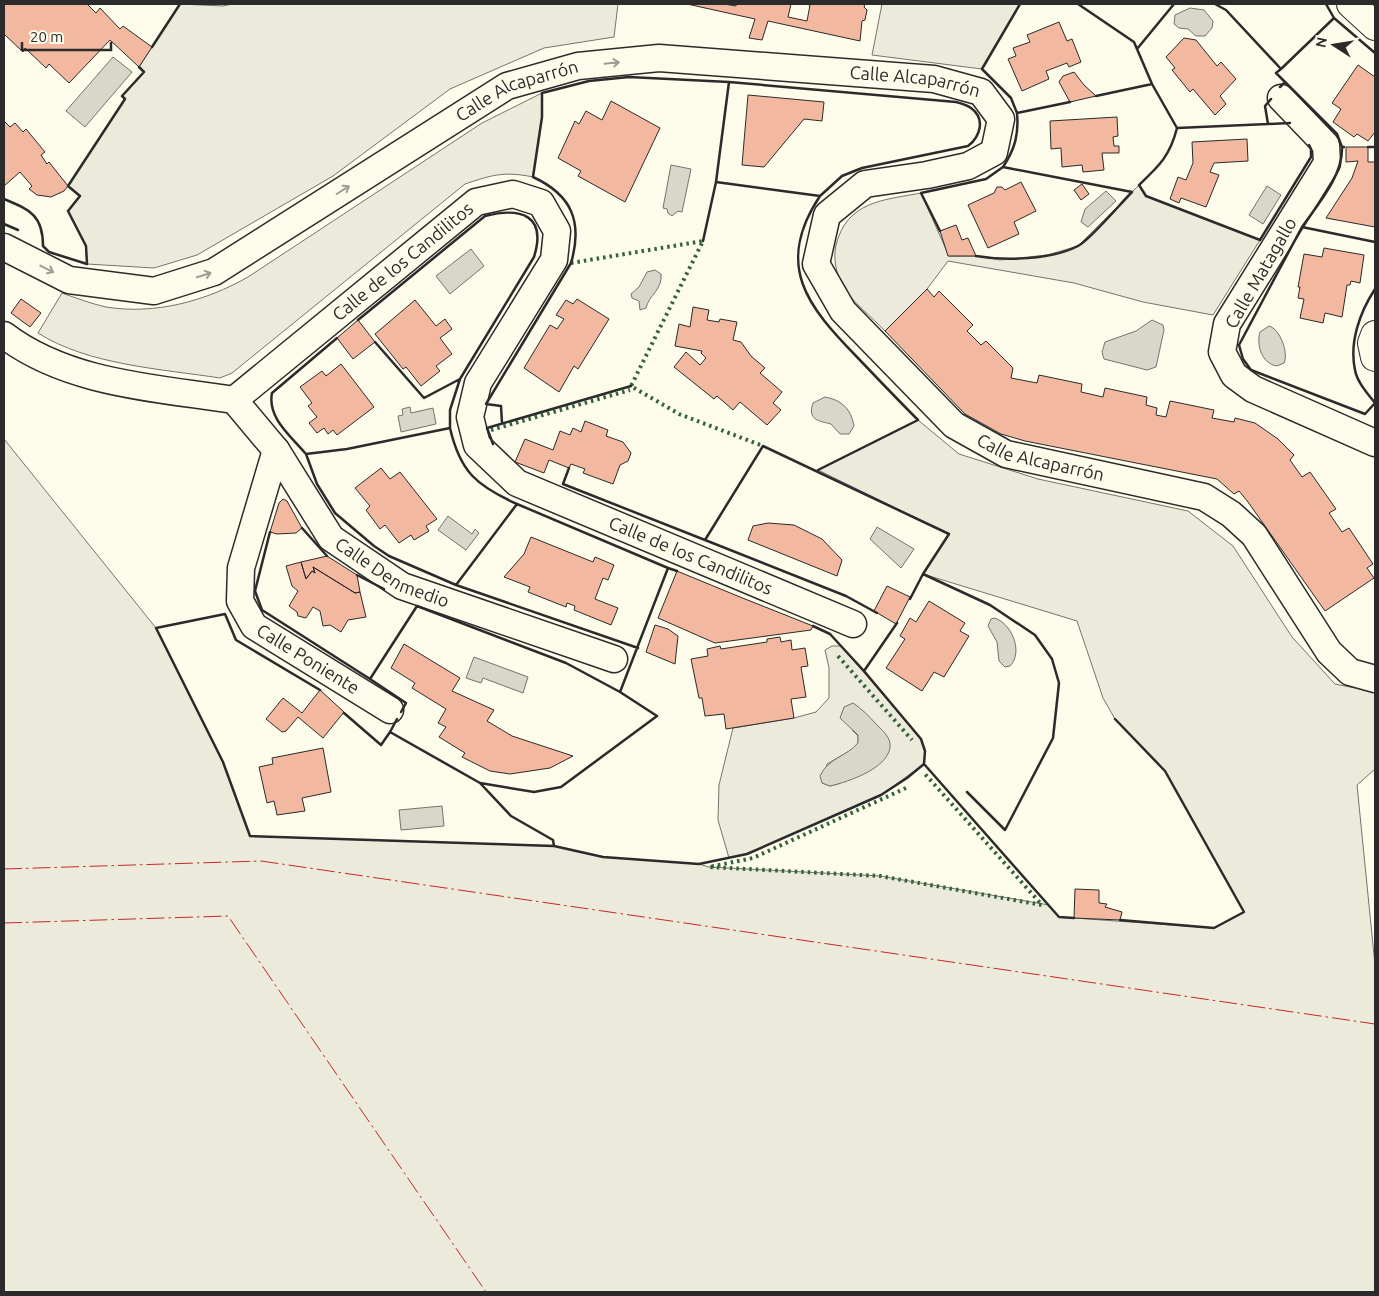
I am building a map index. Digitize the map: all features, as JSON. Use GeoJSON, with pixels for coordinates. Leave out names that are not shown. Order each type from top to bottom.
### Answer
{"type":"FeatureCollection","features":[{"type":"Feature","properties":{"kind":"street"},"geometry":{"type":"LineString","coordinates":[[1351,4],[1375,26]]}},
{"type":"Feature","properties":{"kind":"street","name":"Calle Alcaparrón"},"geometry":{"type":"LineString","coordinates":[[4,247],[69,280],[154,291],[205,275],[222,267],[507,86],[578,66],[659,58],[934,79],[981,92],[1001,119],[994,152],[968,166],[927,176],[865,184],[827,215],[816,264],[843,311],[954,425],[1006,454],[1204,497],[1231,514],[1254,535],[1330,652],[1350,672],[1375,679]]}},
{"type":"Feature","properties":{"kind":"street","name":"Calle Matagallo"},"geometry":{"type":"LineString","coordinates":[[1281,98],[1326,145],[1327,164],[1227,324],[1222,352],[1234,375],[1253,389],[1375,443]]}},
{"type":"Feature","properties":{"kind":"street","name":"Calle de los Candilitos"},"geometry":{"type":"LineString","coordinates":[[234,400],[476,202],[513,194],[541,203],[558,231],[554,260],[478,383],[470,417],[477,445],[517,484],[853,624]]}},
{"type":"Feature","properties":{"kind":"street"},"geometry":{"type":"LineString","coordinates":[[4,335],[18,346],[73,372],[131,384],[234,400]]}},
{"type":"Feature","properties":{"kind":"street"},"geometry":{"type":"LineString","coordinates":[[1375,335],[1372,343],[1375,357]]}},
{"type":"Feature","properties":{"kind":"street","name":"Calle Denmedio"},"geometry":{"type":"LineString","coordinates":[[234,400],[276,450],[331,538],[402,586],[614,659]]}},
{"type":"Feature","properties":{"kind":"street","name":"Calle Poniente"},"geometry":{"type":"LineString","coordinates":[[276,450],[242,568],[240,601],[254,626],[390,710]]}},
{"type":"Feature","properties":{"kind":"shaded area"},"geometry":{"type":"Polygon","coordinates":[[[180,4],[223,6],[232,4],[618,4],[614,37],[544,48],[450,89],[333,176],[197,255],[154,268],[87,264],[86,246],[68,211],[79,196],[68,186],[125,99],[122,96],[144,72],[139,67],[180,4]]]}},
{"type":"Feature","properties":{"kind":"shaded area"},"geometry":{"type":"Polygon","coordinates":[[[882,4],[1020,4],[982,69],[872,55],[882,4]]]}},
{"type":"Feature","properties":{"kind":"shaded area"},"geometry":{"type":"Polygon","coordinates":[[[1190,8],[1204,10],[1213,21],[1212,28],[1205,36],[1196,36],[1188,29],[1179,28],[1174,24],[1175,15],[1190,8]]]}},
{"type":"Feature","properties":{"kind":"shaded area"},"geometry":{"type":"Polygon","coordinates":[[[113,57],[132,72],[85,127],[66,111],[113,57]]]}},
{"type":"Feature","properties":{"kind":"shaded area"},"geometry":{"type":"Polygon","coordinates":[[[542,93],[542,117],[533,177],[506,174],[483,178],[465,184],[232,373],[220,378],[126,364],[79,352],[58,344],[38,333],[62,293],[106,307],[143,309],[180,304],[232,286],[482,123],[542,93]]]}},
{"type":"Feature","properties":{"kind":"shaded area"},"geometry":{"type":"Polygon","coordinates":[[[671,165],[691,169],[682,212],[678,211],[672,216],[668,213],[667,209],[663,208],[671,165]]]}},
{"type":"Feature","properties":{"kind":"shaded area"},"geometry":{"type":"Polygon","coordinates":[[[1139,185],[1146,196],[1260,240],[1213,315],[1143,302],[1074,283],[948,261],[927,289],[885,331],[852,298],[843,286],[837,271],[835,250],[841,230],[858,211],[881,201],[921,193],[949,256],[976,256],[1000,260],[1047,255],[1078,246],[1139,185]]]}},
{"type":"Feature","properties":{"kind":"shaded area"},"geometry":{"type":"Polygon","coordinates":[[[1267,186],[1281,195],[1263,224],[1249,215],[1267,186]]]}},
{"type":"Feature","properties":{"kind":"shaded area"},"geometry":{"type":"Polygon","coordinates":[[[1106,191],[1116,201],[1088,227],[1081,222],[1085,209],[1106,191]]]}},
{"type":"Feature","properties":{"kind":"shaded area"},"geometry":{"type":"Polygon","coordinates":[[[471,249],[484,266],[450,294],[436,276],[471,249]]]}},
{"type":"Feature","properties":{"kind":"shaded area"},"geometry":{"type":"Polygon","coordinates":[[[655,270],[661,274],[660,284],[646,308],[640,310],[639,301],[632,298],[631,294],[639,287],[647,272],[655,270]]]}},
{"type":"Feature","properties":{"kind":"shaded area"},"geometry":{"type":"Polygon","coordinates":[[[1152,320],[1163,325],[1164,330],[1156,367],[1147,370],[1104,359],[1102,352],[1105,342],[1136,331],[1152,320]]]}},
{"type":"Feature","properties":{"kind":"shaded area"},"geometry":{"type":"Polygon","coordinates":[[[1269,326],[1280,336],[1285,353],[1284,363],[1277,366],[1267,362],[1261,353],[1259,343],[1260,332],[1269,326]]]}},
{"type":"Feature","properties":{"kind":"shaded area"},"geometry":{"type":"Polygon","coordinates":[[[825,397],[836,400],[848,410],[854,426],[849,434],[840,434],[831,424],[818,421],[813,416],[813,403],[825,397]]]}},
{"type":"Feature","properties":{"kind":"shaded area"},"geometry":{"type":"Polygon","coordinates":[[[410,407],[411,413],[433,408],[436,424],[401,432],[398,416],[403,415],[402,409],[410,407]]]}},
{"type":"Feature","properties":{"kind":"shaded area"},"geometry":{"type":"Polygon","coordinates":[[[918,420],[959,454],[1038,479],[1188,511],[1233,546],[1292,637],[1335,684],[1375,692],[1375,769],[1357,785],[1375,965],[1375,1292],[4,1292],[4,439],[156,628],[223,762],[250,836],[554,846],[603,857],[699,864],[709,867],[880,876],[1049,905],[1059,917],[1214,928],[1244,912],[1165,771],[1115,719],[1103,698],[1077,621],[923,574],[949,534],[818,470],[918,420]]]}},
{"type":"Feature","properties":{"kind":"shaded area"},"geometry":{"type":"Polygon","coordinates":[[[448,516],[472,534],[475,529],[479,533],[466,550],[438,530],[448,516]]]}},
{"type":"Feature","properties":{"kind":"shaded area"},"geometry":{"type":"Polygon","coordinates":[[[877,527],[914,549],[901,568],[870,539],[877,527]]]}},
{"type":"Feature","properties":{"kind":"shaded area"},"geometry":{"type":"Polygon","coordinates":[[[994,618],[1006,625],[1014,638],[1016,653],[1010,666],[1005,667],[999,661],[997,642],[988,626],[991,619],[994,618]]]}},
{"type":"Feature","properties":{"kind":"shaded area"},"geometry":{"type":"Polygon","coordinates":[[[832,646],[841,646],[921,739],[925,751],[924,764],[881,795],[747,854],[729,858],[718,820],[719,785],[733,728],[794,718],[816,712],[829,698],[829,668],[825,650],[832,646]],[[852,730],[858,736],[858,743],[853,749],[827,764],[822,783],[830,786],[838,784],[889,752],[852,730]]]}},
{"type":"Feature","properties":{"kind":"shaded area"},"geometry":{"type":"Polygon","coordinates":[[[474,657],[528,677],[523,693],[483,678],[481,683],[466,678],[474,657]]]}},
{"type":"Feature","properties":{"kind":"shaded area"},"geometry":{"type":"Polygon","coordinates":[[[853,703],[886,735],[890,743],[889,752],[877,766],[868,772],[830,786],[822,783],[820,776],[823,770],[832,761],[848,752],[858,743],[858,735],[840,718],[844,707],[853,703]]]}},
{"type":"Feature","properties":{"kind":"shaded area"},"geometry":{"type":"Polygon","coordinates":[[[442,806],[444,826],[401,830],[399,810],[442,806]]]}},
{"type":"Feature","properties":{"kind":"building"},"geometry":{"type":"Polygon","coordinates":[[[4,4],[87,4],[96,13],[100,8],[120,29],[123,26],[152,47],[139,67],[110,40],[69,83],[49,64],[46,68],[25,48],[23,52],[4,34],[4,4]]]}},
{"type":"Feature","properties":{"kind":"building"},"geometry":{"type":"Polygon","coordinates":[[[687,4],[724,4],[736,6],[736,4],[791,4],[788,17],[807,21],[810,5],[805,4],[865,4],[864,7],[867,10],[865,20],[862,21],[860,41],[768,21],[762,40],[749,38],[755,19],[687,4]]]}},
{"type":"Feature","properties":{"kind":"building"},"geometry":{"type":"Polygon","coordinates":[[[1059,22],[1067,41],[1072,39],[1081,62],[1069,67],[1067,63],[1046,71],[1049,79],[1022,91],[1008,59],[1016,56],[1013,48],[1030,42],[1027,35],[1059,22]]]}},
{"type":"Feature","properties":{"kind":"building"},"geometry":{"type":"Polygon","coordinates":[[[1184,38],[1196,40],[1217,66],[1221,62],[1236,79],[1220,96],[1226,104],[1215,115],[1193,89],[1190,92],[1172,70],[1175,68],[1166,57],[1184,38]]]}},
{"type":"Feature","properties":{"kind":"building"},"geometry":{"type":"Polygon","coordinates":[[[1358,65],[1375,77],[1375,132],[1368,141],[1357,134],[1354,137],[1333,122],[1341,109],[1332,103],[1358,65]]]}},
{"type":"Feature","properties":{"kind":"building"},"geometry":{"type":"Polygon","coordinates":[[[1074,72],[1096,96],[1070,102],[1059,82],[1063,76],[1074,72]]]}},
{"type":"Feature","properties":{"kind":"building"},"geometry":{"type":"Polygon","coordinates":[[[748,95],[824,102],[822,121],[804,119],[764,167],[742,165],[748,95]]]}},
{"type":"Feature","properties":{"kind":"building"},"geometry":{"type":"Polygon","coordinates":[[[611,101],[660,128],[625,202],[578,176],[581,171],[558,158],[575,121],[579,124],[586,111],[602,120],[611,101]]]}},
{"type":"Feature","properties":{"kind":"building"},"geometry":{"type":"Polygon","coordinates":[[[1117,117],[1118,136],[1113,137],[1114,146],[1119,146],[1119,153],[1102,153],[1104,170],[1083,172],[1082,165],[1062,167],[1061,148],[1051,149],[1050,121],[1117,117]]]}},
{"type":"Feature","properties":{"kind":"building"},"geometry":{"type":"Polygon","coordinates":[[[4,121],[10,127],[15,123],[23,132],[26,129],[45,152],[41,155],[47,164],[49,162],[68,186],[64,191],[51,197],[37,195],[29,189],[32,186],[20,172],[4,186],[4,121]]]}},
{"type":"Feature","properties":{"kind":"building"},"geometry":{"type":"Polygon","coordinates":[[[1247,139],[1248,161],[1214,163],[1210,172],[1219,175],[1206,207],[1181,198],[1179,203],[1170,199],[1178,177],[1186,180],[1193,163],[1192,142],[1247,139]]]}},
{"type":"Feature","properties":{"kind":"building"},"geometry":{"type":"Polygon","coordinates":[[[1346,147],[1368,147],[1368,162],[1375,162],[1375,227],[1326,218],[1352,178],[1358,161],[1346,162],[1346,147]]]}},
{"type":"Feature","properties":{"kind":"building"},"geometry":{"type":"Polygon","coordinates":[[[1021,182],[1036,211],[1014,222],[1019,234],[988,248],[968,205],[994,193],[997,187],[1002,187],[1005,190],[1021,182]]]}},
{"type":"Feature","properties":{"kind":"building"},"geometry":{"type":"Polygon","coordinates":[[[1082,184],[1089,194],[1081,200],[1074,190],[1082,184]]]}},
{"type":"Feature","properties":{"kind":"building"},"geometry":{"type":"Polygon","coordinates":[[[956,225],[962,240],[968,238],[976,256],[948,256],[940,231],[956,225]]]}},
{"type":"Feature","properties":{"kind":"building"},"geometry":{"type":"Polygon","coordinates":[[[1324,248],[1364,255],[1360,283],[1351,281],[1350,285],[1347,285],[1342,317],[1325,313],[1323,323],[1300,318],[1304,299],[1298,298],[1300,287],[1298,287],[1304,254],[1322,257],[1324,248]]]}},
{"type":"Feature","properties":{"kind":"building"},"geometry":{"type":"Polygon","coordinates":[[[927,289],[934,297],[939,291],[973,325],[967,331],[981,345],[986,341],[1013,368],[1011,378],[1037,383],[1039,375],[1082,384],[1081,392],[1103,397],[1105,388],[1147,397],[1146,405],[1157,408],[1156,415],[1166,417],[1170,401],[1214,410],[1212,418],[1234,422],[1235,418],[1255,423],[1278,439],[1294,455],[1290,460],[1302,477],[1310,472],[1336,509],[1329,513],[1342,532],[1349,528],[1373,564],[1367,568],[1374,578],[1325,611],[1239,491],[1234,494],[1217,479],[1025,441],[1001,434],[965,414],[885,331],[927,289]]]}},
{"type":"Feature","properties":{"kind":"building"},"geometry":{"type":"Polygon","coordinates":[[[21,299],[41,313],[30,327],[11,313],[21,299]]]}},
{"type":"Feature","properties":{"kind":"building"},"geometry":{"type":"Polygon","coordinates":[[[577,299],[609,319],[578,369],[574,366],[559,392],[524,368],[550,325],[557,329],[564,319],[556,315],[566,300],[573,304],[577,299]]]}},
{"type":"Feature","properties":{"kind":"building"},"geometry":{"type":"Polygon","coordinates":[[[415,300],[436,326],[445,319],[452,329],[440,338],[452,354],[436,366],[440,371],[421,386],[406,367],[403,369],[375,334],[415,300]]]}},
{"type":"Feature","properties":{"kind":"building"},"geometry":{"type":"Polygon","coordinates":[[[693,307],[709,310],[707,320],[719,322],[720,319],[737,322],[733,340],[741,342],[751,356],[765,368],[760,373],[782,392],[773,403],[781,410],[767,425],[740,402],[733,410],[717,396],[714,399],[674,367],[686,352],[700,365],[706,358],[701,353],[702,351],[675,346],[679,324],[690,327],[693,307]]]}},
{"type":"Feature","properties":{"kind":"building"},"geometry":{"type":"Polygon","coordinates":[[[358,320],[375,342],[353,359],[337,338],[358,320]]]}},
{"type":"Feature","properties":{"kind":"building"},"geometry":{"type":"Polygon","coordinates":[[[341,364],[374,407],[337,435],[333,430],[328,434],[324,428],[317,433],[309,423],[317,417],[308,406],[312,403],[300,387],[322,371],[326,376],[341,364]]]}},
{"type":"Feature","properties":{"kind":"building"},"geometry":{"type":"Polygon","coordinates":[[[585,421],[608,430],[606,436],[623,442],[631,453],[628,461],[620,465],[613,484],[583,473],[585,469],[571,464],[569,468],[549,460],[544,473],[515,462],[525,439],[553,450],[560,431],[570,435],[573,428],[581,432],[585,421]]]}},
{"type":"Feature","properties":{"kind":"building"},"geometry":{"type":"Polygon","coordinates":[[[381,468],[390,479],[400,472],[437,519],[426,526],[429,531],[414,540],[411,535],[399,543],[385,525],[380,529],[366,510],[370,506],[355,488],[381,468]]]}},
{"type":"Feature","properties":{"kind":"building"},"geometry":{"type":"Polygon","coordinates":[[[283,499],[287,501],[302,528],[296,533],[277,534],[270,532],[279,503],[283,499]]]}},
{"type":"Feature","properties":{"kind":"building"},"geometry":{"type":"Polygon","coordinates":[[[768,523],[794,525],[822,539],[842,560],[837,576],[748,540],[753,526],[768,523]]]}},
{"type":"Feature","properties":{"kind":"building"},"geometry":{"type":"Polygon","coordinates":[[[531,537],[593,562],[595,557],[614,565],[608,580],[603,578],[595,599],[618,608],[611,625],[574,610],[575,606],[567,603],[566,607],[528,592],[530,587],[504,577],[524,554],[531,537]]]}},
{"type":"Feature","properties":{"kind":"building"},"geometry":{"type":"Polygon","coordinates":[[[327,556],[357,575],[360,592],[355,593],[313,567],[315,573],[312,571],[306,579],[301,562],[327,556]]]}},
{"type":"Feature","properties":{"kind":"building"},"geometry":{"type":"Polygon","coordinates":[[[301,562],[306,579],[312,571],[315,573],[313,567],[355,593],[360,592],[366,617],[348,620],[341,632],[330,625],[323,626],[320,611],[313,607],[306,618],[298,616],[297,612],[289,606],[298,591],[292,586],[286,566],[301,562]]]}},
{"type":"Feature","properties":{"kind":"building"},"geometry":{"type":"Polygon","coordinates":[[[677,571],[813,626],[811,630],[715,643],[658,618],[677,571]]]}},
{"type":"Feature","properties":{"kind":"building"},"geometry":{"type":"Polygon","coordinates":[[[887,586],[910,597],[896,624],[874,611],[887,586]]]}},
{"type":"Feature","properties":{"kind":"building"},"geometry":{"type":"Polygon","coordinates":[[[929,601],[965,623],[960,631],[969,636],[944,677],[934,672],[922,691],[886,668],[905,639],[900,636],[910,618],[916,622],[929,601]]]}},
{"type":"Feature","properties":{"kind":"building"},"geometry":{"type":"Polygon","coordinates":[[[655,625],[668,629],[678,636],[675,664],[646,652],[655,625]]]}},
{"type":"Feature","properties":{"kind":"building"},"geometry":{"type":"Polygon","coordinates":[[[780,637],[781,642],[791,640],[792,650],[805,648],[808,666],[801,667],[806,697],[791,699],[794,718],[726,729],[724,714],[705,716],[702,698],[699,698],[691,659],[708,656],[707,649],[720,646],[721,649],[767,642],[767,639],[780,637]]]}},
{"type":"Feature","properties":{"kind":"building"},"geometry":{"type":"Polygon","coordinates":[[[404,644],[460,678],[452,691],[494,710],[487,721],[512,736],[573,756],[550,768],[510,774],[490,771],[462,757],[465,753],[439,737],[446,727],[438,723],[446,709],[412,688],[415,683],[391,668],[404,644]]]}},
{"type":"Feature","properties":{"kind":"building"},"geometry":{"type":"Polygon","coordinates":[[[320,690],[344,712],[323,738],[298,717],[286,731],[282,732],[266,719],[283,698],[302,713],[320,690]]]}},
{"type":"Feature","properties":{"kind":"building"},"geometry":{"type":"Polygon","coordinates":[[[323,748],[331,792],[302,798],[305,811],[277,815],[274,801],[267,803],[259,767],[273,764],[272,758],[323,748]]]}},
{"type":"Feature","properties":{"kind":"building"},"geometry":{"type":"Polygon","coordinates":[[[1075,889],[1099,890],[1099,903],[1107,904],[1105,907],[1122,912],[1120,920],[1074,918],[1075,889]]]}},
{"type":"Feature","properties":{"kind":"hedge"},"geometry":{"type":"LineString","coordinates":[[571,263],[703,241],[631,386],[679,414],[763,446]]}},
{"type":"Feature","properties":{"kind":"hedge"},"geometry":{"type":"LineString","coordinates":[[491,430],[630,390]]}},
{"type":"Feature","properties":{"kind":"hedge"},"geometry":{"type":"LineString","coordinates":[[838,656],[912,740]]}},
{"type":"Feature","properties":{"kind":"hedge"},"geometry":{"type":"LineString","coordinates":[[906,788],[753,858],[709,867],[880,876],[1042,905],[925,774]]}},
{"type":"Feature","properties":{"kind":"wall"},"geometry":{"type":"LineString","coordinates":[[152,47],[180,4]]}},
{"type":"Feature","properties":{"kind":"wall"},"geometry":{"type":"LineString","coordinates":[[1020,4],[982,69],[1011,98],[1017,113],[1070,102]]}},
{"type":"Feature","properties":{"kind":"wall"},"geometry":{"type":"LineString","coordinates":[[1078,4],[1134,42],[1152,84],[1096,96]]}},
{"type":"Feature","properties":{"kind":"wall"},"geometry":{"type":"LineString","coordinates":[[1137,49],[1174,4]]}},
{"type":"Feature","properties":{"kind":"wall"},"geometry":{"type":"LineString","coordinates":[[1215,4],[1226,10],[1281,69],[1334,18],[1326,4]]}},
{"type":"Feature","properties":{"kind":"wall"},"geometry":{"type":"LineString","coordinates":[[1334,18],[1375,53]]}},
{"type":"Feature","properties":{"kind":"wall"},"geometry":{"type":"LineString","coordinates":[[4,199],[28,211],[38,220],[41,227],[43,246],[49,252],[87,264],[86,246],[68,211],[80,196],[68,186],[125,99],[122,96],[144,72],[139,67]]}},
{"type":"Feature","properties":{"kind":"wall"},"geometry":{"type":"LineString","coordinates":[[1280,87],[1285,82],[1276,73],[1281,69]]}},
{"type":"Feature","properties":{"kind":"wall"},"geometry":{"type":"LineString","coordinates":[[502,423],[501,406],[486,404],[571,263],[576,235],[575,223],[565,201],[557,192],[533,177],[542,117],[542,93],[589,81],[629,77],[729,82]]}},
{"type":"Feature","properties":{"kind":"wall"},"geometry":{"type":"LineString","coordinates":[[716,182],[729,82],[956,102],[971,108],[979,117],[980,128],[976,138],[968,146],[862,168],[842,176],[820,196]]}},
{"type":"Feature","properties":{"kind":"wall"},"geometry":{"type":"LineString","coordinates":[[1285,82],[1337,134],[1342,147],[1344,147]]}},
{"type":"Feature","properties":{"kind":"wall"},"geometry":{"type":"LineString","coordinates":[[1152,84],[1177,128],[1268,124],[1265,106],[1271,99]]}},
{"type":"Feature","properties":{"kind":"wall"},"geometry":{"type":"LineString","coordinates":[[1003,167],[1011,154],[1015,141],[1017,113]]}},
{"type":"Feature","properties":{"kind":"wall"},"geometry":{"type":"LineString","coordinates":[[1268,124],[1290,123]]}},
{"type":"Feature","properties":{"kind":"wall"},"geometry":{"type":"LineString","coordinates":[[1177,128],[1171,146],[1163,160],[1139,185],[1146,196],[1260,240],[1311,157],[1309,145]]}},
{"type":"Feature","properties":{"kind":"wall"},"geometry":{"type":"LineString","coordinates":[[1342,147],[1341,158],[1334,179],[1302,227],[1375,242]]}},
{"type":"Feature","properties":{"kind":"wall"},"geometry":{"type":"LineString","coordinates":[[1368,147],[1375,147]]}},
{"type":"Feature","properties":{"kind":"wall"},"geometry":{"type":"LineString","coordinates":[[940,231],[921,193],[986,179],[1003,167],[1132,192],[1090,237],[1067,251],[1042,257],[1014,259],[976,256]]}},
{"type":"Feature","properties":{"kind":"wall"},"geometry":{"type":"LineString","coordinates":[[703,241],[716,182],[820,196],[806,221],[799,243],[798,264],[811,302],[839,338],[918,420],[818,470]]}},
{"type":"Feature","properties":{"kind":"wall"},"geometry":{"type":"LineString","coordinates":[[358,320],[485,216],[510,213],[528,217],[534,223],[537,232],[534,257],[460,379]]}},
{"type":"Feature","properties":{"kind":"wall"},"geometry":{"type":"LineString","coordinates":[[4,224],[18,230]]}},
{"type":"Feature","properties":{"kind":"wall"},"geometry":{"type":"LineString","coordinates":[[1302,227],[1239,345],[1243,359],[1251,370],[1365,414],[1375,403]]}},
{"type":"Feature","properties":{"kind":"wall"},"geometry":{"type":"LineString","coordinates":[[1375,289],[1360,317],[1353,349],[1358,379],[1375,403]]}},
{"type":"Feature","properties":{"kind":"wall"},"geometry":{"type":"LineString","coordinates":[[306,454],[277,419],[271,402],[272,393],[337,338]]}},
{"type":"Feature","properties":{"kind":"wall"},"geometry":{"type":"LineString","coordinates":[[375,342],[424,398],[460,379],[450,410],[450,428]]}},
{"type":"Feature","properties":{"kind":"wall"},"geometry":{"type":"LineString","coordinates":[[493,444],[487,428],[631,386]]}},
{"type":"Feature","properties":{"kind":"wall"},"geometry":{"type":"LineString","coordinates":[[456,585],[389,556],[374,546],[335,513],[317,484],[306,454],[347,449],[450,428],[459,456],[472,476],[491,491],[517,504]]}},
{"type":"Feature","properties":{"kind":"wall"},"geometry":{"type":"LineString","coordinates":[[877,613],[846,596],[705,540],[763,446],[949,534],[923,574]]}},
{"type":"Feature","properties":{"kind":"wall"},"geometry":{"type":"LineString","coordinates":[[569,468],[563,484],[705,540]]}},
{"type":"Feature","properties":{"kind":"wall"},"geometry":{"type":"LineString","coordinates":[[638,648],[456,585],[517,504],[668,568]]}},
{"type":"Feature","properties":{"kind":"wall"},"geometry":{"type":"LineString","coordinates":[[302,528],[327,556]]}},
{"type":"Feature","properties":{"kind":"wall"},"geometry":{"type":"LineString","coordinates":[[270,532],[255,591],[262,610],[370,679]]}},
{"type":"Feature","properties":{"kind":"wall"},"geometry":{"type":"LineString","coordinates":[[677,571],[668,568],[620,692],[657,716],[561,787],[534,792],[480,783],[511,816],[553,840],[554,846],[603,857],[699,864],[747,854],[881,795],[924,764]]}},
{"type":"Feature","properties":{"kind":"wall"},"geometry":{"type":"LineString","coordinates":[[910,599],[923,574],[990,605],[1035,635],[1052,659],[1059,683],[1053,738],[1005,830],[967,792]]}},
{"type":"Feature","properties":{"kind":"wall"},"geometry":{"type":"LineString","coordinates":[[357,575],[384,589]]}},
{"type":"Feature","properties":{"kind":"wall"},"geometry":{"type":"LineString","coordinates":[[401,712],[406,703],[370,679],[417,606],[566,663],[620,692]]}},
{"type":"Feature","properties":{"kind":"wall"},"geometry":{"type":"LineString","coordinates":[[320,690],[236,640],[225,614],[156,628],[223,762],[250,836],[554,846]]}},
{"type":"Feature","properties":{"kind":"wall"},"geometry":{"type":"LineString","coordinates":[[897,623],[864,671],[921,739],[925,751],[924,764],[1059,917],[1074,918]]}},
{"type":"Feature","properties":{"kind":"wall"},"geometry":{"type":"LineString","coordinates":[[813,626],[830,634],[864,671]]}},
{"type":"Feature","properties":{"kind":"wall"},"geometry":{"type":"LineString","coordinates":[[344,713],[381,745],[390,732],[480,783]]}},
{"type":"Feature","properties":{"kind":"wall"},"geometry":{"type":"LineString","coordinates":[[390,732],[397,719]]}},
{"type":"Feature","properties":{"kind":"wall"},"geometry":{"type":"LineString","coordinates":[[1115,719],[1165,771],[1244,912],[1214,928],[1120,920]]}},
{"type":"Feature","properties":{"kind":"power"},"geometry":{"type":"LineString","coordinates":[[4,869],[261,861],[1375,1024]]}},
{"type":"Feature","properties":{"kind":"power"},"geometry":{"type":"LineString","coordinates":[[4,923],[228,916],[486,1292]]}}]}
